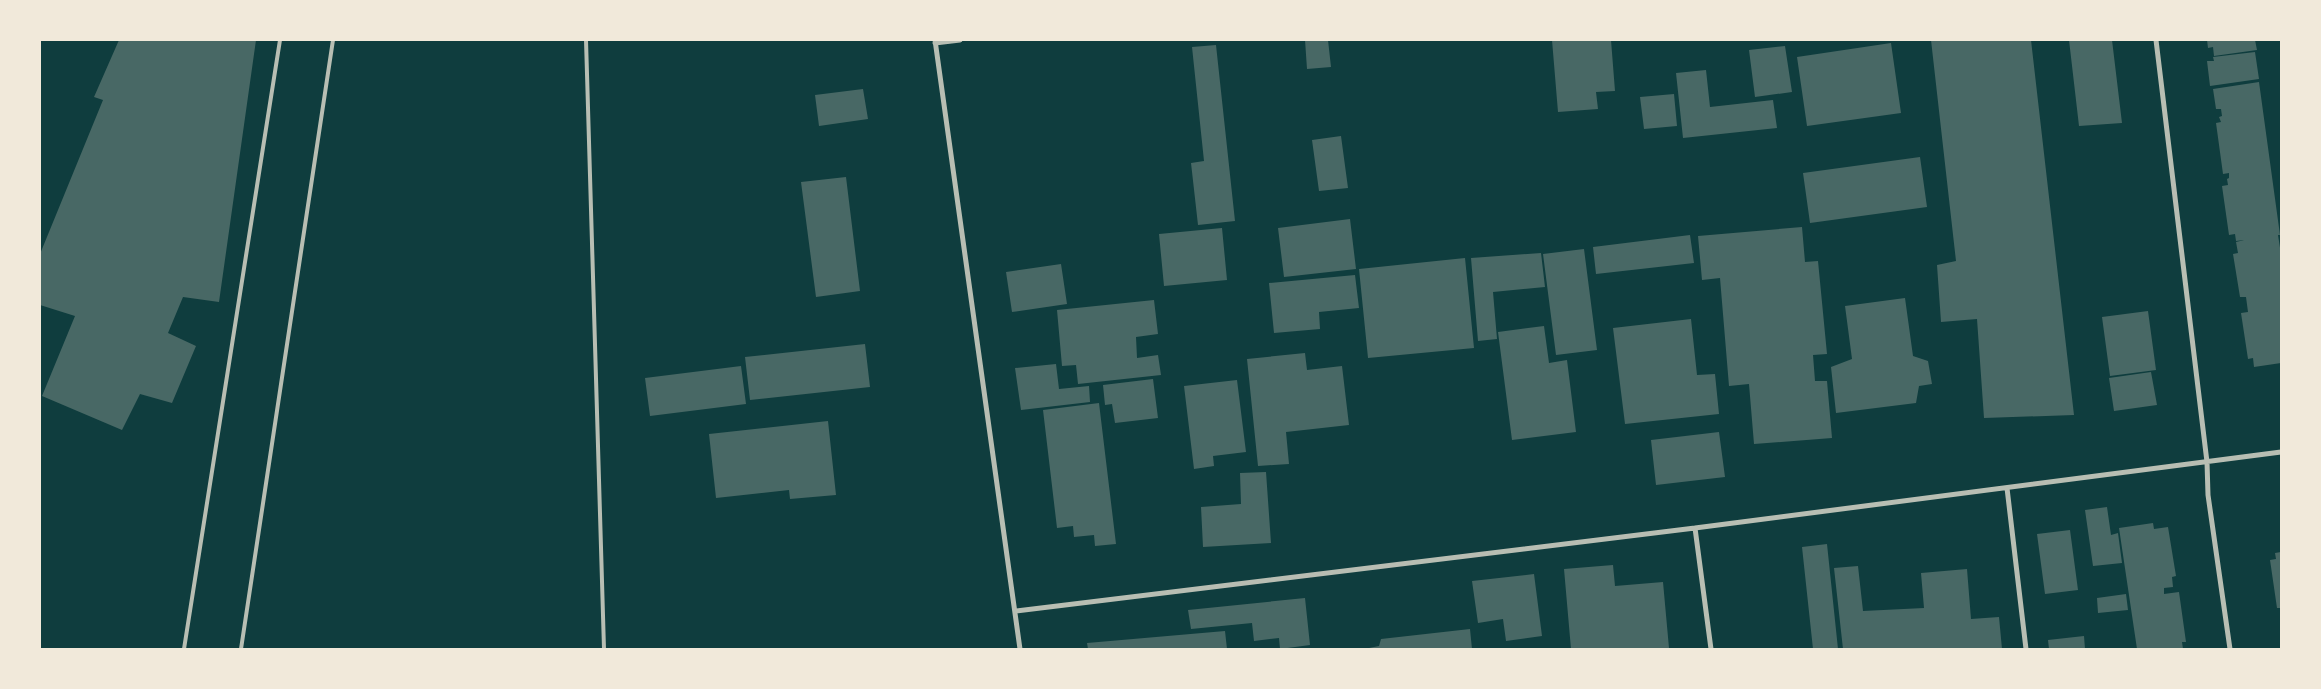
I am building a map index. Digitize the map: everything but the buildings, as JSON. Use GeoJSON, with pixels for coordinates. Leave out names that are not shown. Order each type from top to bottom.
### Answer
{"type":"FeatureCollection","features":[{"type":"Feature","properties":{"kind":"street"},"geometry":{"type":"LineString","coordinates":[[960,40],[935,41],[1020,649]]}},
{"type":"Feature","properties":{"kind":"street"},"geometry":{"type":"LineString","coordinates":[[2156,40],[2207,462],[2208,495],[2230,649]]}},
{"type":"Feature","properties":{"kind":"street"},"geometry":{"type":"LineString","coordinates":[[1016,611],[1695,528],[2281,452]]}},
{"type":"Feature","properties":{"kind":"street"},"geometry":{"type":"LineString","coordinates":[[2007,488],[2026,649]]}},
{"type":"Feature","properties":{"kind":"street"},"geometry":{"type":"LineString","coordinates":[[1695,528],[1711,649]]}},
{"type":"Feature","properties":{"kind":"lane"},"geometry":{"type":"LineString","coordinates":[[184,649],[280,40]]}},
{"type":"Feature","properties":{"kind":"lane"},"geometry":{"type":"LineString","coordinates":[[241,649],[333,40]]}},
{"type":"Feature","properties":{"kind":"lane"},"geometry":{"type":"LineString","coordinates":[[586,40],[604,649]]}}]}
